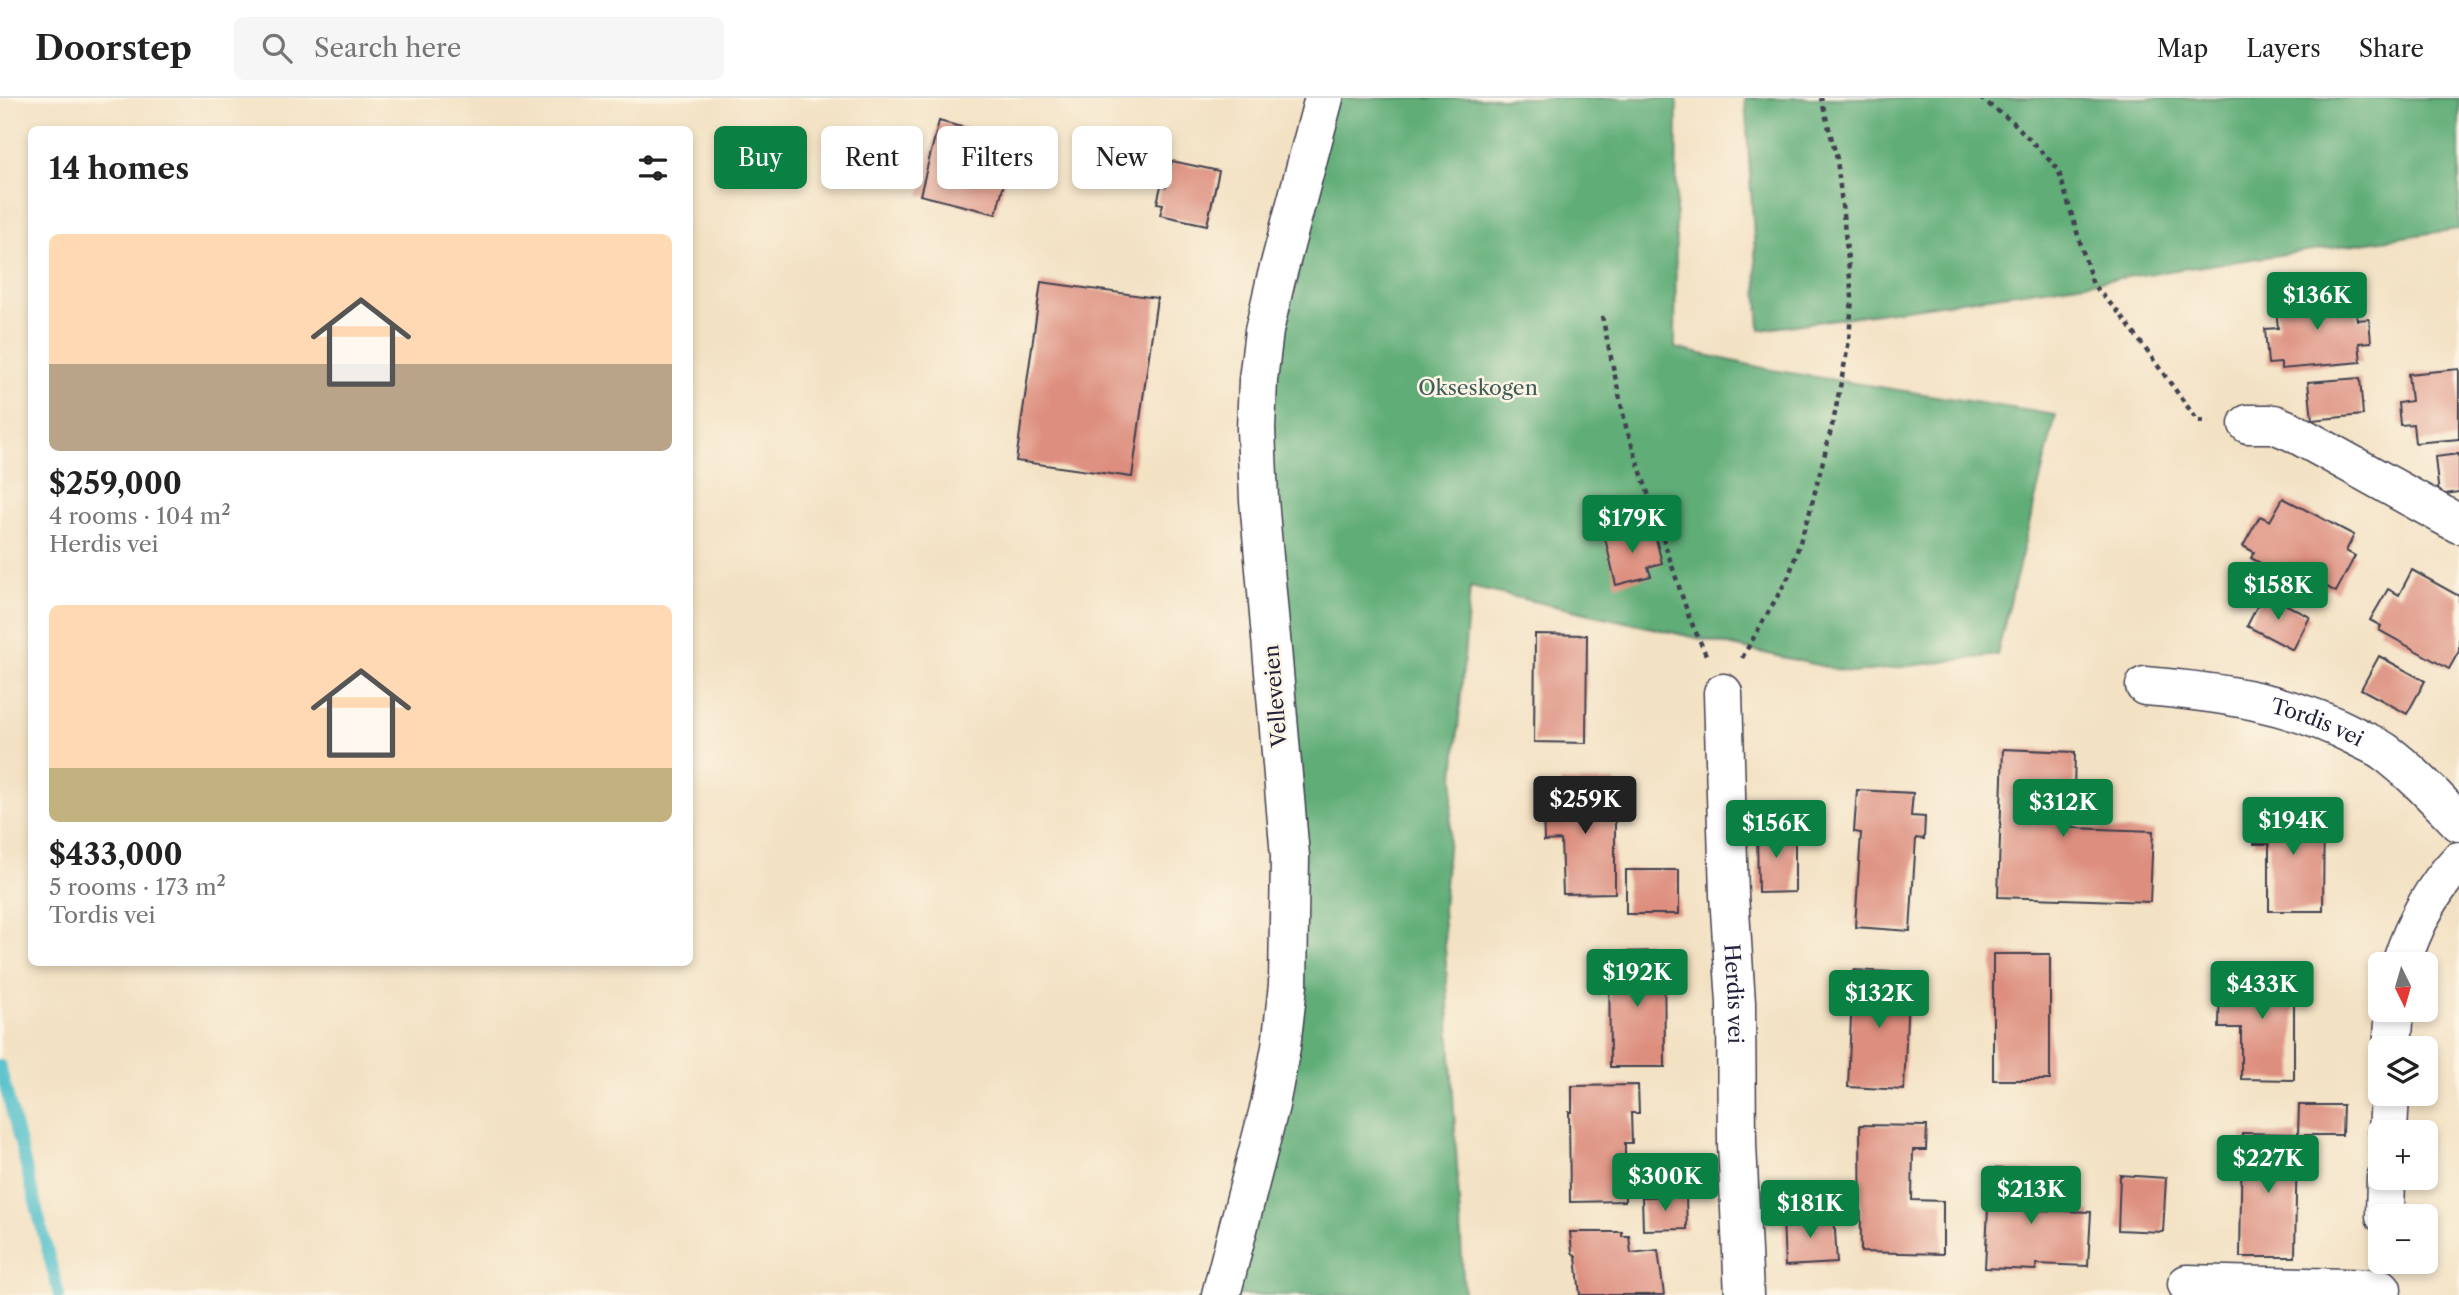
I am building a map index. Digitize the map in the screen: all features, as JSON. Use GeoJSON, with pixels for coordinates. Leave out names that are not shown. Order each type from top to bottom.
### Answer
{"type":"FeatureCollection","features":[{"type":"Feature","properties":{"kind":"street","name":"Velleveien"},"geometry":{"type":"LineString","coordinates":[[1221,1295],[1270,1105],[1289,985],[1290,856],[1259,500],[1258,392],[1264,331],[1324,98]]}},
{"type":"Feature","properties":{"kind":"street"},"geometry":{"type":"LineString","coordinates":[[2248,424],[2274,424],[2293,432],[2459,524]]}},
{"type":"Feature","properties":{"kind":"street","name":"Tordis vei"},"geometry":{"type":"LineString","coordinates":[[2146,686],[2204,690],[2258,700],[2329,723],[2384,751],[2459,822]]}},
{"type":"Feature","properties":{"kind":"street","name":"Herdis vei"},"geometry":{"type":"LineString","coordinates":[[1723,693],[1729,895],[1736,1003],[1737,1144],[1744,1295]]}},
{"type":"Feature","properties":{"kind":"street"},"geometry":{"type":"LineString","coordinates":[[2405,952],[2417,921],[2450,870],[2459,861]]}},
{"type":"Feature","properties":{"kind":"street"},"geometry":{"type":"LineString","coordinates":[[2187,1284],[2382,1282]]}},
{"type":"Feature","properties":{"kind":"path"},"geometry":{"type":"LineString","coordinates":[[1723,693],[1789,576],[1824,458],[1849,341],[1852,297],[1836,159],[1821,98]]}},
{"type":"Feature","properties":{"kind":"path"},"geometry":{"type":"LineString","coordinates":[[1980,98],[2013,122],[2058,169],[2093,285],[2120,314],[2198,421],[2248,424]]}},
{"type":"Feature","properties":{"kind":"path"},"geometry":{"type":"LineString","coordinates":[[1602,317],[1626,427],[1689,617],[1723,693]]}},
{"type":"Feature","properties":{"kind":"green space","name":"Okseskogen"},"geometry":{"type":"Polygon","coordinates":[[[1332,98],[1677,98],[1675,348],[1772,370],[2056,415],[1997,655],[1853,673],[1470,587],[1443,909],[1464,1295],[1233,1295],[1290,906],[1257,467],[1332,98]]]}},
{"type":"Feature","properties":{"kind":"green space"},"geometry":{"type":"Polygon","coordinates":[[[1745,98],[2459,98],[2459,229],[1760,330],[1745,98]]]}},
{"type":"Feature","properties":{"kind":"building"},"geometry":{"type":"Polygon","coordinates":[[[939,121],[958,126],[938,126],[939,121]]]}},
{"type":"Feature","properties":{"kind":"building"},"geometry":{"type":"Polygon","coordinates":[[[937,129],[937,189],[1003,189],[996,214],[920,195],[937,129]]]}},
{"type":"Feature","properties":{"kind":"building"},"geometry":{"type":"Polygon","coordinates":[[[1172,161],[1219,171],[1207,225],[1160,215],[1163,204],[1157,203],[1160,189],[1172,189],[1172,161]]]}},
{"type":"Feature","properties":{"kind":"building"},"geometry":{"type":"Polygon","coordinates":[[[1041,282],[1157,298],[1132,477],[1016,461],[1041,282]]]}},
{"type":"Feature","properties":{"kind":"building"},"geometry":{"type":"Polygon","coordinates":[[[2354,293],[2357,320],[2369,319],[2371,342],[2359,343],[2361,362],[2281,369],[2281,363],[2268,364],[2265,329],[2278,328],[2275,300],[2354,293]]]}},
{"type":"Feature","properties":{"kind":"building"},"geometry":{"type":"Polygon","coordinates":[[[2459,369],[2459,439],[2415,443],[2413,424],[2400,425],[2398,403],[2411,401],[2408,374],[2459,369]]]}},
{"type":"Feature","properties":{"kind":"building"},"geometry":{"type":"Polygon","coordinates":[[[2360,378],[2363,415],[2312,420],[2308,382],[2360,378]]]}},
{"type":"Feature","properties":{"kind":"building"},"geometry":{"type":"Polygon","coordinates":[[[2459,454],[2459,492],[2439,495],[2435,457],[2459,454]]]}},
{"type":"Feature","properties":{"kind":"building"},"geometry":{"type":"Polygon","coordinates":[[[2283,498],[2354,535],[2346,551],[2355,556],[2336,592],[2327,587],[2322,597],[2251,558],[2254,552],[2243,546],[2260,516],[2270,521],[2283,498]]]}},
{"type":"Feature","properties":{"kind":"building"},"geometry":{"type":"Polygon","coordinates":[[[1638,526],[1641,538],[1655,535],[1662,563],[1648,567],[1651,576],[1616,585],[1604,534],[1638,526]]]}},
{"type":"Feature","properties":{"kind":"building"},"geometry":{"type":"Polygon","coordinates":[[[2412,570],[2459,596],[2459,651],[2449,669],[2379,630],[2381,626],[2370,620],[2388,589],[2399,595],[2412,570]]]}},
{"type":"Feature","properties":{"kind":"building"},"geometry":{"type":"Polygon","coordinates":[[[2264,593],[2310,617],[2293,650],[2247,626],[2264,593]]]}},
{"type":"Feature","properties":{"kind":"building"},"geometry":{"type":"Polygon","coordinates":[[[1535,634],[1587,635],[1586,743],[1534,742],[1535,634]]]}},
{"type":"Feature","properties":{"kind":"building"},"geometry":{"type":"Polygon","coordinates":[[[2379,656],[2425,681],[2407,714],[2361,689],[2379,656]]]}},
{"type":"Feature","properties":{"kind":"building"},"geometry":{"type":"Polygon","coordinates":[[[2003,749],[2075,752],[2073,828],[2153,831],[2150,902],[1998,897],[2003,749]]]}},
{"type":"Feature","properties":{"kind":"building"},"geometry":{"type":"Polygon","coordinates":[[[1615,781],[1615,893],[1563,894],[1561,840],[1544,841],[1543,805],[1561,804],[1561,782],[1615,781]]]}},
{"type":"Feature","properties":{"kind":"building"},"geometry":{"type":"Polygon","coordinates":[[[1857,790],[1913,793],[1911,816],[1925,817],[1924,839],[1916,838],[1910,931],[1855,927],[1861,833],[1854,832],[1857,790]]]}},
{"type":"Feature","properties":{"kind":"building"},"geometry":{"type":"Polygon","coordinates":[[[2270,807],[2324,808],[2323,911],[2269,911],[2269,844],[2254,844],[2254,811],[2270,811],[2270,807]]]}},
{"type":"Feature","properties":{"kind":"building"},"geometry":{"type":"Polygon","coordinates":[[[1757,827],[1795,827],[1795,892],[1758,893],[1757,827]]]}},
{"type":"Feature","properties":{"kind":"building"},"geometry":{"type":"Polygon","coordinates":[[[1626,870],[1679,870],[1679,914],[1626,914],[1626,870]]]}},
{"type":"Feature","properties":{"kind":"building"},"geometry":{"type":"Polygon","coordinates":[[[1664,951],[1665,1067],[1610,1067],[1609,952],[1664,951]]]}},
{"type":"Feature","properties":{"kind":"building"},"geometry":{"type":"Polygon","coordinates":[[[1993,954],[2050,954],[2050,1080],[1993,1080],[1993,954]]]}},
{"type":"Feature","properties":{"kind":"building"},"geometry":{"type":"Polygon","coordinates":[[[2246,967],[2294,967],[2294,1080],[2241,1079],[2241,1028],[2219,1028],[2220,980],[2246,979],[2246,967]]]}},
{"type":"Feature","properties":{"kind":"building"},"geometry":{"type":"Polygon","coordinates":[[[1853,970],[1911,973],[1904,1090],[1848,1087],[1853,970]]]}},
{"type":"Feature","properties":{"kind":"building"},"geometry":{"type":"Polygon","coordinates":[[[1638,1085],[1639,1113],[1631,1113],[1632,1143],[1625,1143],[1625,1201],[1570,1202],[1569,1112],[1572,1112],[1572,1086],[1638,1085]]]}},
{"type":"Feature","properties":{"kind":"building"},"geometry":{"type":"Polygon","coordinates":[[[2299,1105],[2343,1105],[2342,1135],[2298,1135],[2299,1105]]]}},
{"type":"Feature","properties":{"kind":"building"},"geometry":{"type":"Polygon","coordinates":[[[1860,1125],[1927,1126],[1926,1150],[1913,1150],[1912,1200],[1943,1201],[1943,1254],[1861,1252],[1860,1125]]]}},
{"type":"Feature","properties":{"kind":"building"},"geometry":{"type":"Polygon","coordinates":[[[2242,1133],[2297,1134],[2295,1257],[2240,1257],[2242,1133]]]}},
{"type":"Feature","properties":{"kind":"building"},"geometry":{"type":"Polygon","coordinates":[[[1990,1168],[2041,1171],[2039,1210],[2091,1212],[2088,1266],[2036,1264],[2036,1270],[1985,1268],[1990,1168]]]}},
{"type":"Feature","properties":{"kind":"building"},"geometry":{"type":"Polygon","coordinates":[[[2120,1175],[2166,1178],[2163,1232],[2118,1230],[2120,1175]]]}},
{"type":"Feature","properties":{"kind":"building"},"geometry":{"type":"Polygon","coordinates":[[[1686,1196],[1687,1229],[1643,1230],[1642,1197],[1686,1196]]]}},
{"type":"Feature","properties":{"kind":"building"},"geometry":{"type":"Polygon","coordinates":[[[1834,1214],[1837,1263],[1785,1266],[1783,1217],[1834,1214]]]}},
{"type":"Feature","properties":{"kind":"building"},"geometry":{"type":"Polygon","coordinates":[[[1570,1232],[1622,1232],[1622,1236],[1629,1236],[1631,1253],[1658,1250],[1664,1295],[1580,1295],[1570,1232]]]}},
{"type":"Feature","properties":{"kind":"waterway"},"geometry":{"type":"LineString","coordinates":[[0,1066],[59,1295]]}}]}
